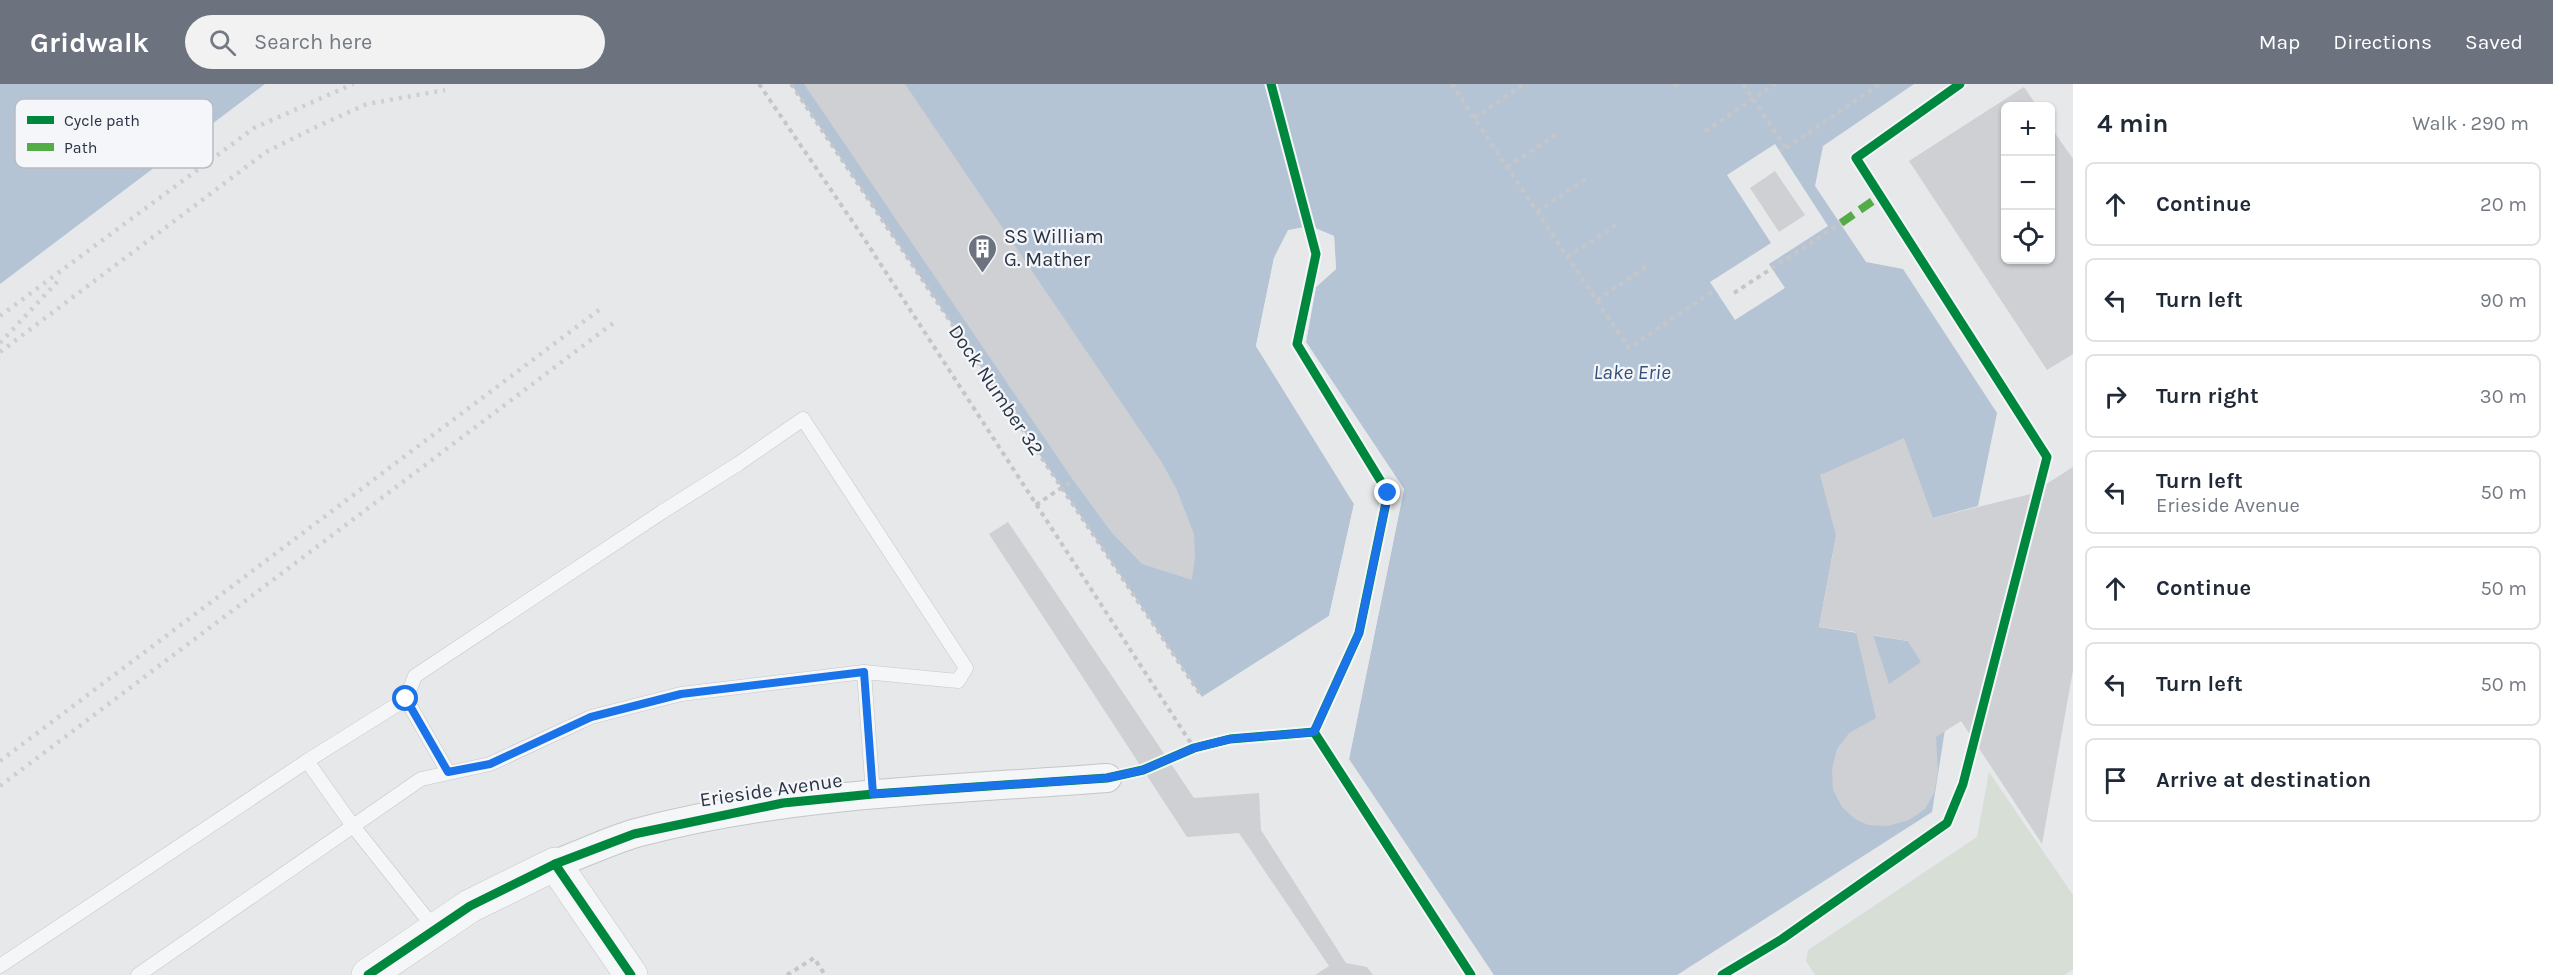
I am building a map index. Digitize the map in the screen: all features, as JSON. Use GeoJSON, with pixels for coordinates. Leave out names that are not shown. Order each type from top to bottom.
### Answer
{"type":"FeatureCollection","features":[{"type":"Feature","properties":{"kind":"street","name":"Erieside Avenue"},"geometry":{"type":"LineString","coordinates":[[368,975],[470,906],[555,864],[634,834],[697,819],[783,803],[873,794],[1107,778]]}},
{"type":"Feature","properties":{"kind":"street"},"geometry":{"type":"LineString","coordinates":[[555,864],[629,974]]}},
{"type":"Feature","properties":{"kind":"lane"},"geometry":{"type":"LineString","coordinates":[[0,966],[308,761],[406,699],[415,676],[803,419],[966,668],[958,681],[864,672],[681,694],[591,717],[490,764],[421,779],[138,975]]}},
{"type":"Feature","properties":{"kind":"lane"},"geometry":{"type":"LineString","coordinates":[[864,672],[873,794]]}},
{"type":"Feature","properties":{"kind":"lane"},"geometry":{"type":"LineString","coordinates":[[406,699],[448,772]]}},
{"type":"Feature","properties":{"kind":"lane"},"geometry":{"type":"LineString","coordinates":[[308,761],[353,826],[435,929]]}},
{"type":"Feature","properties":{"kind":"path"},"geometry":{"type":"LineString","coordinates":[[759,84],[862,237],[1194,748]]}},
{"type":"Feature","properties":{"kind":"path"},"geometry":{"type":"LineString","coordinates":[[1455,84],[1453,86],[1474,118],[1629,348],[1715,290]]}},
{"type":"Feature","properties":{"kind":"path"},"geometry":{"type":"LineString","coordinates":[[1474,118],[1524,84]]}},
{"type":"Feature","properties":{"kind":"path"},"geometry":{"type":"LineString","coordinates":[[1743,84],[1786,147]]}},
{"type":"Feature","properties":{"kind":"path"},"geometry":{"type":"LineString","coordinates":[[1705,131],[1775,84]]}},
{"type":"Feature","properties":{"kind":"path"},"geometry":{"type":"LineString","coordinates":[[1780,151],[1881,84]]}},
{"type":"Feature","properties":{"kind":"path"},"geometry":{"type":"LineString","coordinates":[[1507,168],[1557,134]]}},
{"type":"Feature","properties":{"kind":"path"},"geometry":{"type":"LineString","coordinates":[[1537,212],[1586,179]]}},
{"type":"Feature","properties":{"kind":"path"},"geometry":{"type":"LineString","coordinates":[[1734,293],[1841,223]]}},
{"type":"Feature","properties":{"kind":"path"},"geometry":{"type":"LineString","coordinates":[[1567,257],[1617,224]]}},
{"type":"Feature","properties":{"kind":"path"},"geometry":{"type":"LineString","coordinates":[[1597,300],[1647,266]]}},
{"type":"Feature","properties":{"kind":"path"},"geometry":{"type":"LineString","coordinates":[[1036,506],[1073,480]]}},
{"type":"Feature","properties":{"kind":"path"},"geometry":{"type":"LineString","coordinates":[[787,975],[814,958],[825,975]]}},
{"type":"Feature","properties":{"kind":"shaded area"},"geometry":{"type":"Polygon","coordinates":[[[1989,772],[2073,895],[2073,969],[2064,975],[1815,975],[1806,961],[1808,950],[1977,837],[1989,772]]]}},
{"type":"Feature","properties":{"kind":"water"},"geometry":{"type":"Polygon","coordinates":[[[0,84],[265,84],[213,123],[213,99],[15,99],[15,168],[154,168],[0,284],[0,84]]]}},
{"type":"Feature","properties":{"kind":"water","name":"Lake Erie"},"geometry":{"type":"Polygon","coordinates":[[[791,84],[1914,84],[1823,146],[1815,186],[1866,262],[1903,269],[1997,413],[1978,506],[1933,518],[1836,536],[1819,627],[1908,641],[1949,704],[1932,812],[1677,975],[1494,975],[1349,759],[1404,489],[1306,342],[1316,287],[1336,269],[1334,236],[1310,226],[1288,231],[1274,258],[1256,346],[1354,504],[1329,616],[1202,697],[791,84]]]}},
{"type":"Feature","properties":{"kind":"pier"},"geometry":{"type":"Polygon","coordinates":[[[1775,144],[1828,226],[1769,264],[1785,288],[1735,320],[1710,282],[1771,243],[1727,175],[1775,144]]]}},
{"type":"Feature","properties":{"kind":"pier"},"geometry":{"type":"Polygon","coordinates":[[[1310,226],[1334,236],[1336,269],[1316,287],[1306,342],[1404,489],[1349,759],[1346,759],[1400,489],[1303,342],[1314,286],[1333,268],[1331,238],[1309,229],[1290,233],[1277,259],[1259,345],[1357,503],[1332,617],[1204,699],[1202,697],[1329,616],[1354,504],[1256,346],[1274,258],[1288,230],[1310,226]]]}},
{"type":"Feature","properties":{"kind":"building","name":"SS William G. Mather"},"geometry":{"type":"Polygon","coordinates":[[[804,84],[905,84],[1161,461],[1177,490],[1194,534],[1195,557],[1192,580],[1142,564],[1112,533],[1073,480],[804,84]]]}},
{"type":"Feature","properties":{"kind":"building"},"geometry":{"type":"Polygon","coordinates":[[[2024,87],[2034,102],[2001,102],[2001,264],[2055,264],[2055,133],[2073,159],[2073,354],[2047,370],[1909,161],[2024,87]]]}},
{"type":"Feature","properties":{"kind":"building"},"geometry":{"type":"Polygon","coordinates":[[[1775,171],[1805,215],[1779,232],[1750,188],[1775,171]]]}},
{"type":"Feature","properties":{"kind":"building"},"geometry":{"type":"Polygon","coordinates":[[[1904,438],[1933,518],[2031,494],[2073,467],[2073,670],[2042,844],[1961,721],[1936,737],[1938,772],[1934,793],[1925,809],[1909,820],[1888,826],[1868,825],[1855,819],[1842,807],[1833,790],[1832,769],[1837,749],[1849,733],[1876,718],[1856,632],[1819,627],[1836,536],[1820,475],[1904,438]],[[1873,635],[1889,684],[1921,662],[1908,641],[1873,635]]]}},
{"type":"Feature","properties":{"kind":"building"},"geometry":{"type":"Polygon","coordinates":[[[1008,522],[1194,798],[1259,793],[1261,830],[1346,963],[1367,967],[1373,975],[1315,975],[1329,966],[1239,833],[1187,837],[989,534],[1008,522]]]}},
{"type":"Feature","properties":{"kind":"railway"},"geometry":{"type":"LineString","coordinates":[[213,158],[254,128],[353,84]]}},
{"type":"Feature","properties":{"kind":"railway"},"geometry":{"type":"LineString","coordinates":[[0,352],[266,152],[367,104],[445,90]]}},
{"type":"Feature","properties":{"kind":"railway"},"geometry":{"type":"LineString","coordinates":[[0,316],[200,168]]}},
{"type":"Feature","properties":{"kind":"railway"},"geometry":{"type":"LineString","coordinates":[[0,343],[59,280]]}},
{"type":"Feature","properties":{"kind":"railway"},"geometry":{"type":"LineString","coordinates":[[0,761],[603,307]]}},
{"type":"Feature","properties":{"kind":"railway"},"geometry":{"type":"LineString","coordinates":[[0,786],[616,321]]}},
{"type":"Feature","properties":{"kind":"marked path"},"geometry":{"type":"LineString","coordinates":[[1841,223],[1880,196]]}},
{"type":"Feature","properties":{"kind":"cycle path"},"geometry":{"type":"LineString","coordinates":[[1271,84],[1316,254],[1297,344],[1388,493],[1359,633],[1314,732]]}},
{"type":"Feature","properties":{"kind":"cycle path"},"geometry":{"type":"LineString","coordinates":[[1722,975],[1782,939],[1947,823],[1963,784],[2047,457],[1856,158],[1960,84]]}},
{"type":"Feature","properties":{"kind":"cycle path"},"geometry":{"type":"LineString","coordinates":[[1314,732],[1471,975]]}},
{"type":"Feature","properties":{"kind":"cycle path"},"geometry":{"type":"LineString","coordinates":[[368,975],[470,906],[555,864],[634,834],[783,803],[873,794],[1107,778],[1143,770],[1194,748],[1230,739],[1314,732]]}},
{"type":"Feature","properties":{"kind":"cycle path"},"geometry":{"type":"LineString","coordinates":[[555,864],[631,975]]}},
{"type":"Feature","properties":{"kind":"place","name":"SS William G. Mather"},"geometry":{"type":"Point","coordinates":[983,274]}},
{"type":"Feature","properties":{"kind":"route"},"geometry":{"type":"LineString","coordinates":[[406,699],[448,772],[490,764],[591,717],[681,694],[864,672],[873,794],[1107,778],[1143,770],[1194,748],[1230,739],[1314,732],[1359,633],[1388,493]]}}]}
